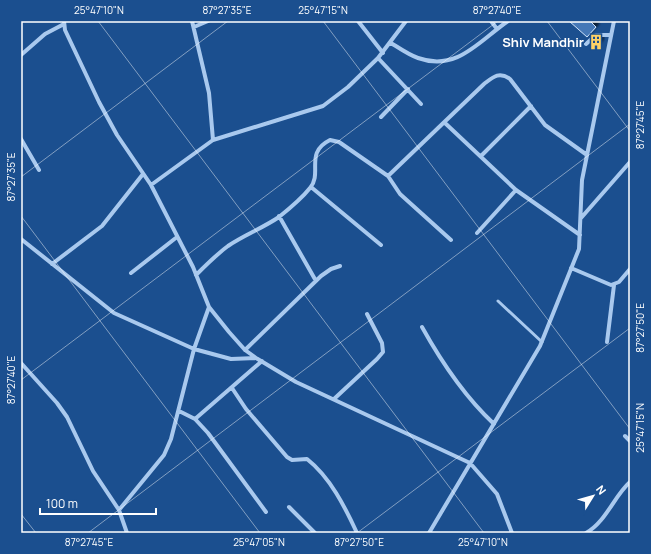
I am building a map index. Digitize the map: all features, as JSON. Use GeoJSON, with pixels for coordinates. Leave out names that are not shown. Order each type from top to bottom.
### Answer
{"type":"FeatureCollection","features":[{"type":"Feature","properties":{"kind":"street"},"geometry":{"type":"LineString","coordinates":[[192,21],[209,93],[213,140]]}},
{"type":"Feature","properties":{"kind":"street"},"geometry":{"type":"LineString","coordinates":[[194,27],[208,21]]}},
{"type":"Feature","properties":{"kind":"street"},"geometry":{"type":"LineString","coordinates":[[358,21],[383,53]]}},
{"type":"Feature","properties":{"kind":"street"},"geometry":{"type":"LineString","coordinates":[[151,184],[213,140],[323,106],[348,87],[383,53],[406,21]]}},
{"type":"Feature","properties":{"kind":"street"},"geometry":{"type":"LineString","coordinates":[[491,21],[497,29]]}},
{"type":"Feature","properties":{"kind":"street"},"geometry":{"type":"LineString","coordinates":[[391,43],[418,58],[435,62],[446,62],[463,56],[508,21]]}},
{"type":"Feature","properties":{"kind":"street"},"geometry":{"type":"LineString","coordinates":[[429,533],[542,342],[579,249],[582,180],[614,21]]}},
{"type":"Feature","properties":{"kind":"street"},"geometry":{"type":"LineString","coordinates":[[21,55],[45,34],[64,23],[99,102],[117,136],[151,184],[196,275],[209,307],[245,350],[296,382],[471,464],[497,494],[512,533]]}},
{"type":"Feature","properties":{"kind":"street"},"geometry":{"type":"LineString","coordinates":[[586,44],[596,35],[610,35]]}},
{"type":"Feature","properties":{"kind":"street"},"geometry":{"type":"LineString","coordinates":[[378,58],[421,104]]}},
{"type":"Feature","properties":{"kind":"street"},"geometry":{"type":"LineString","coordinates":[[388,176],[484,84],[499,74],[510,79],[545,125],[587,155]]}},
{"type":"Feature","properties":{"kind":"street"},"geometry":{"type":"LineString","coordinates":[[381,117],[408,89]]}},
{"type":"Feature","properties":{"kind":"street"},"geometry":{"type":"LineString","coordinates":[[481,156],[531,106]]}},
{"type":"Feature","properties":{"kind":"street"},"geometry":{"type":"LineString","coordinates":[[445,123],[516,190],[580,235]]}},
{"type":"Feature","properties":{"kind":"street"},"geometry":{"type":"LineString","coordinates":[[21,138],[39,170]]}},
{"type":"Feature","properties":{"kind":"street"},"geometry":{"type":"LineString","coordinates":[[196,275],[228,246],[279,216],[311,187],[315,179],[314,159],[322,144],[330,140],[339,142],[388,176],[400,194],[451,240]]}},
{"type":"Feature","properties":{"kind":"street"},"geometry":{"type":"LineString","coordinates":[[580,218],[630,162]]}},
{"type":"Feature","properties":{"kind":"street"},"geometry":{"type":"LineString","coordinates":[[52,264],[102,226],[144,174]]}},
{"type":"Feature","properties":{"kind":"street"},"geometry":{"type":"LineString","coordinates":[[311,187],[381,246]]}},
{"type":"Feature","properties":{"kind":"street"},"geometry":{"type":"LineString","coordinates":[[477,232],[516,190]]}},
{"type":"Feature","properties":{"kind":"street"},"geometry":{"type":"LineString","coordinates":[[279,216],[316,281]]}},
{"type":"Feature","properties":{"kind":"street"},"geometry":{"type":"LineString","coordinates":[[131,273],[177,237]]}},
{"type":"Feature","properties":{"kind":"street"},"geometry":{"type":"LineString","coordinates":[[21,239],[114,313],[194,349],[231,359],[256,358]]}},
{"type":"Feature","properties":{"kind":"street"},"geometry":{"type":"LineString","coordinates":[[245,350],[316,281],[331,269],[340,266]]}},
{"type":"Feature","properties":{"kind":"street"},"geometry":{"type":"LineString","coordinates":[[571,268],[614,285],[619,282],[630,269]]}},
{"type":"Feature","properties":{"kind":"street"},"geometry":{"type":"LineString","coordinates":[[607,342],[614,285]]}},
{"type":"Feature","properties":{"kind":"street"},"geometry":{"type":"LineString","coordinates":[[119,510],[164,455],[171,439],[179,411],[194,349],[209,307]]}},
{"type":"Feature","properties":{"kind":"street"},"geometry":{"type":"LineString","coordinates":[[334,399],[378,359],[383,352],[382,343],[367,314]]}},
{"type":"Feature","properties":{"kind":"street"},"geometry":{"type":"LineString","coordinates":[[422,327],[439,359],[475,406],[494,424]]}},
{"type":"Feature","properties":{"kind":"street"},"geometry":{"type":"LineString","coordinates":[[195,419],[262,362]]}},
{"type":"Feature","properties":{"kind":"street"},"geometry":{"type":"LineString","coordinates":[[21,363],[57,403],[67,417],[93,471],[119,510],[127,533]]}},
{"type":"Feature","properties":{"kind":"street"},"geometry":{"type":"LineString","coordinates":[[232,388],[246,409],[287,457],[292,460],[307,459],[316,466],[344,505],[357,533]]}},
{"type":"Feature","properties":{"kind":"street"},"geometry":{"type":"LineString","coordinates":[[179,411],[195,419],[208,433],[266,512]]}},
{"type":"Feature","properties":{"kind":"street"},"geometry":{"type":"LineString","coordinates":[[625,436],[630,441]]}},
{"type":"Feature","properties":{"kind":"street"},"geometry":{"type":"LineString","coordinates":[[586,533],[591,530],[604,516],[630,482]]}},
{"type":"Feature","properties":{"kind":"street"},"geometry":{"type":"LineString","coordinates":[[289,507],[315,533]]}},
{"type":"Feature","properties":{"kind":"lane"},"geometry":{"type":"LineString","coordinates":[[498,302],[542,342]]}},
{"type":"Feature","properties":{"kind":"building"},"geometry":{"type":"Polygon","coordinates":[[[569,21],[590,21],[596,27],[587,37],[569,21]]]}},
{"type":"Feature","properties":{"kind":"building","name":"Shiv Mandhir"},"geometry":{"type":"Polygon","coordinates":[[[597,39],[601,41],[597,47],[591,44],[597,39]]]}},
{"type":"Feature","properties":{"kind":"place","name":"Shiv Mandhir"},"geometry":{"type":"Point","coordinates":[596,42]}}]}
